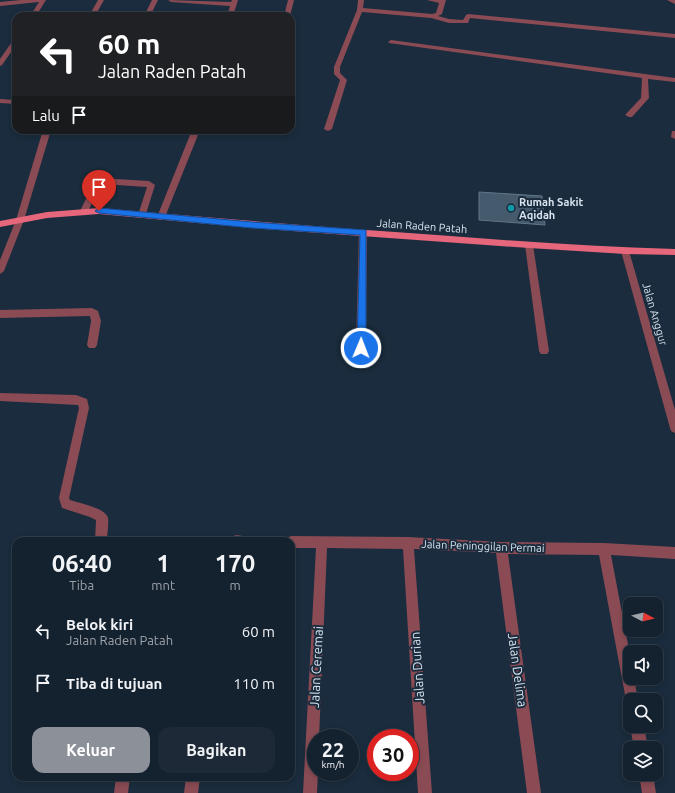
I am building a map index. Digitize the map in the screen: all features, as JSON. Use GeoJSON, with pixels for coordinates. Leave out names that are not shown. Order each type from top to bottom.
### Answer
{"type":"FeatureCollection","features":[{"type":"Feature","properties":{"kind":"main road","name":"Jalan Raden Patah"},"geometry":{"type":"LineString","coordinates":[[0,224],[84,211],[111,212],[252,225],[529,245],[625,251],[675,252]]}},
{"type":"Feature","properties":{"kind":"street"},"geometry":{"type":"LineString","coordinates":[[0,4],[39,0]]}},
{"type":"Feature","properties":{"kind":"street"},"geometry":{"type":"LineString","coordinates":[[35,12],[44,0]]}},
{"type":"Feature","properties":{"kind":"street"},"geometry":{"type":"LineString","coordinates":[[94,12],[101,0]]}},
{"type":"Feature","properties":{"kind":"street"},"geometry":{"type":"LineString","coordinates":[[149,12],[155,0]]}},
{"type":"Feature","properties":{"kind":"street"},"geometry":{"type":"LineString","coordinates":[[172,0],[234,2],[231,12]]}},
{"type":"Feature","properties":{"kind":"street"},"geometry":{"type":"LineString","coordinates":[[289,12],[291,0]]}},
{"type":"Feature","properties":{"kind":"street"},"geometry":{"type":"LineString","coordinates":[[328,129],[344,80],[336,72],[360,10],[360,0]]}},
{"type":"Feature","properties":{"kind":"street"},"geometry":{"type":"LineString","coordinates":[[360,10],[432,16],[439,14],[443,1],[430,0]]}},
{"type":"Feature","properties":{"kind":"street"},"geometry":{"type":"LineString","coordinates":[[670,0],[675,2]]}},
{"type":"Feature","properties":{"kind":"street"},"geometry":{"type":"LineString","coordinates":[[432,16],[442,21],[451,22],[466,22],[468,16],[675,36]]}},
{"type":"Feature","properties":{"kind":"street"},"geometry":{"type":"LineString","coordinates":[[391,42],[675,80]]}},
{"type":"Feature","properties":{"kind":"street"},"geometry":{"type":"LineString","coordinates":[[0,64],[12,46]]}},
{"type":"Feature","properties":{"kind":"street"},"geometry":{"type":"LineString","coordinates":[[629,115],[645,98],[644,76]]}},
{"type":"Feature","properties":{"kind":"street"},"geometry":{"type":"LineString","coordinates":[[0,101],[12,102]]}},
{"type":"Feature","properties":{"kind":"street"},"geometry":{"type":"LineString","coordinates":[[675,133],[675,138]]}},
{"type":"Feature","properties":{"kind":"street"},"geometry":{"type":"LineString","coordinates":[[0,271],[20,220],[46,134]]}},
{"type":"Feature","properties":{"kind":"street"},"geometry":{"type":"LineString","coordinates":[[161,217],[194,134]]}},
{"type":"Feature","properties":{"kind":"street"},"geometry":{"type":"LineString","coordinates":[[84,211],[99,181],[149,184],[151,185],[142,215]]}},
{"type":"Feature","properties":{"kind":"street"},"geometry":{"type":"LineString","coordinates":[[361,348],[364,232]]}},
{"type":"Feature","properties":{"kind":"street"},"geometry":{"type":"LineString","coordinates":[[529,245],[544,352]]}},
{"type":"Feature","properties":{"kind":"street","name":"Jalan Anggur"},"geometry":{"type":"LineString","coordinates":[[625,251],[675,428]]}},
{"type":"Feature","properties":{"kind":"street"},"geometry":{"type":"LineString","coordinates":[[0,314],[92,312],[95,314],[96,321],[92,345]]}},
{"type":"Feature","properties":{"kind":"street"},"geometry":{"type":"LineString","coordinates":[[0,397],[76,399],[83,402],[84,408],[64,498],[66,504],[77,509],[98,513],[102,518],[101,537]]}},
{"type":"Feature","properties":{"kind":"street","name":"Jalan Peninggilan Permai"},"geometry":{"type":"LineString","coordinates":[[295,542],[408,543],[501,548],[604,549],[675,553]]}},
{"type":"Feature","properties":{"kind":"street","name":"Jalan Ceremai"},"geometry":{"type":"LineString","coordinates":[[310,793],[322,542]]}},
{"type":"Feature","properties":{"kind":"street","name":"Jalan Durian"},"geometry":{"type":"LineString","coordinates":[[408,543],[425,793]]}},
{"type":"Feature","properties":{"kind":"street","name":"Jalan Delima"},"geometry":{"type":"LineString","coordinates":[[501,548],[534,793]]}},
{"type":"Feature","properties":{"kind":"street"},"geometry":{"type":"LineString","coordinates":[[604,549],[631,693]]}},
{"type":"Feature","properties":{"kind":"street"},"geometry":{"type":"LineString","coordinates":[[121,793],[122,781]]}},
{"type":"Feature","properties":{"kind":"street"},"geometry":{"type":"LineString","coordinates":[[191,793],[192,781]]}},
{"type":"Feature","properties":{"kind":"street"},"geometry":{"type":"LineString","coordinates":[[647,781],[649,793]]}},
{"type":"Feature","properties":{"kind":"building","name":"Rumah Sakit Aqidah"},"geometry":{"type":"Polygon","coordinates":[[[479,192],[542,196],[545,225],[479,220],[479,192]]]}},
{"type":"Feature","properties":{"kind":"place","name":"Rumah Sakit Aqidah"},"geometry":{"type":"Point","coordinates":[511,208]}},
{"type":"Feature","properties":{"kind":"route"},"geometry":{"type":"LineString","coordinates":[[99,211],[252,225],[364,232],[361,348]]}}]}
